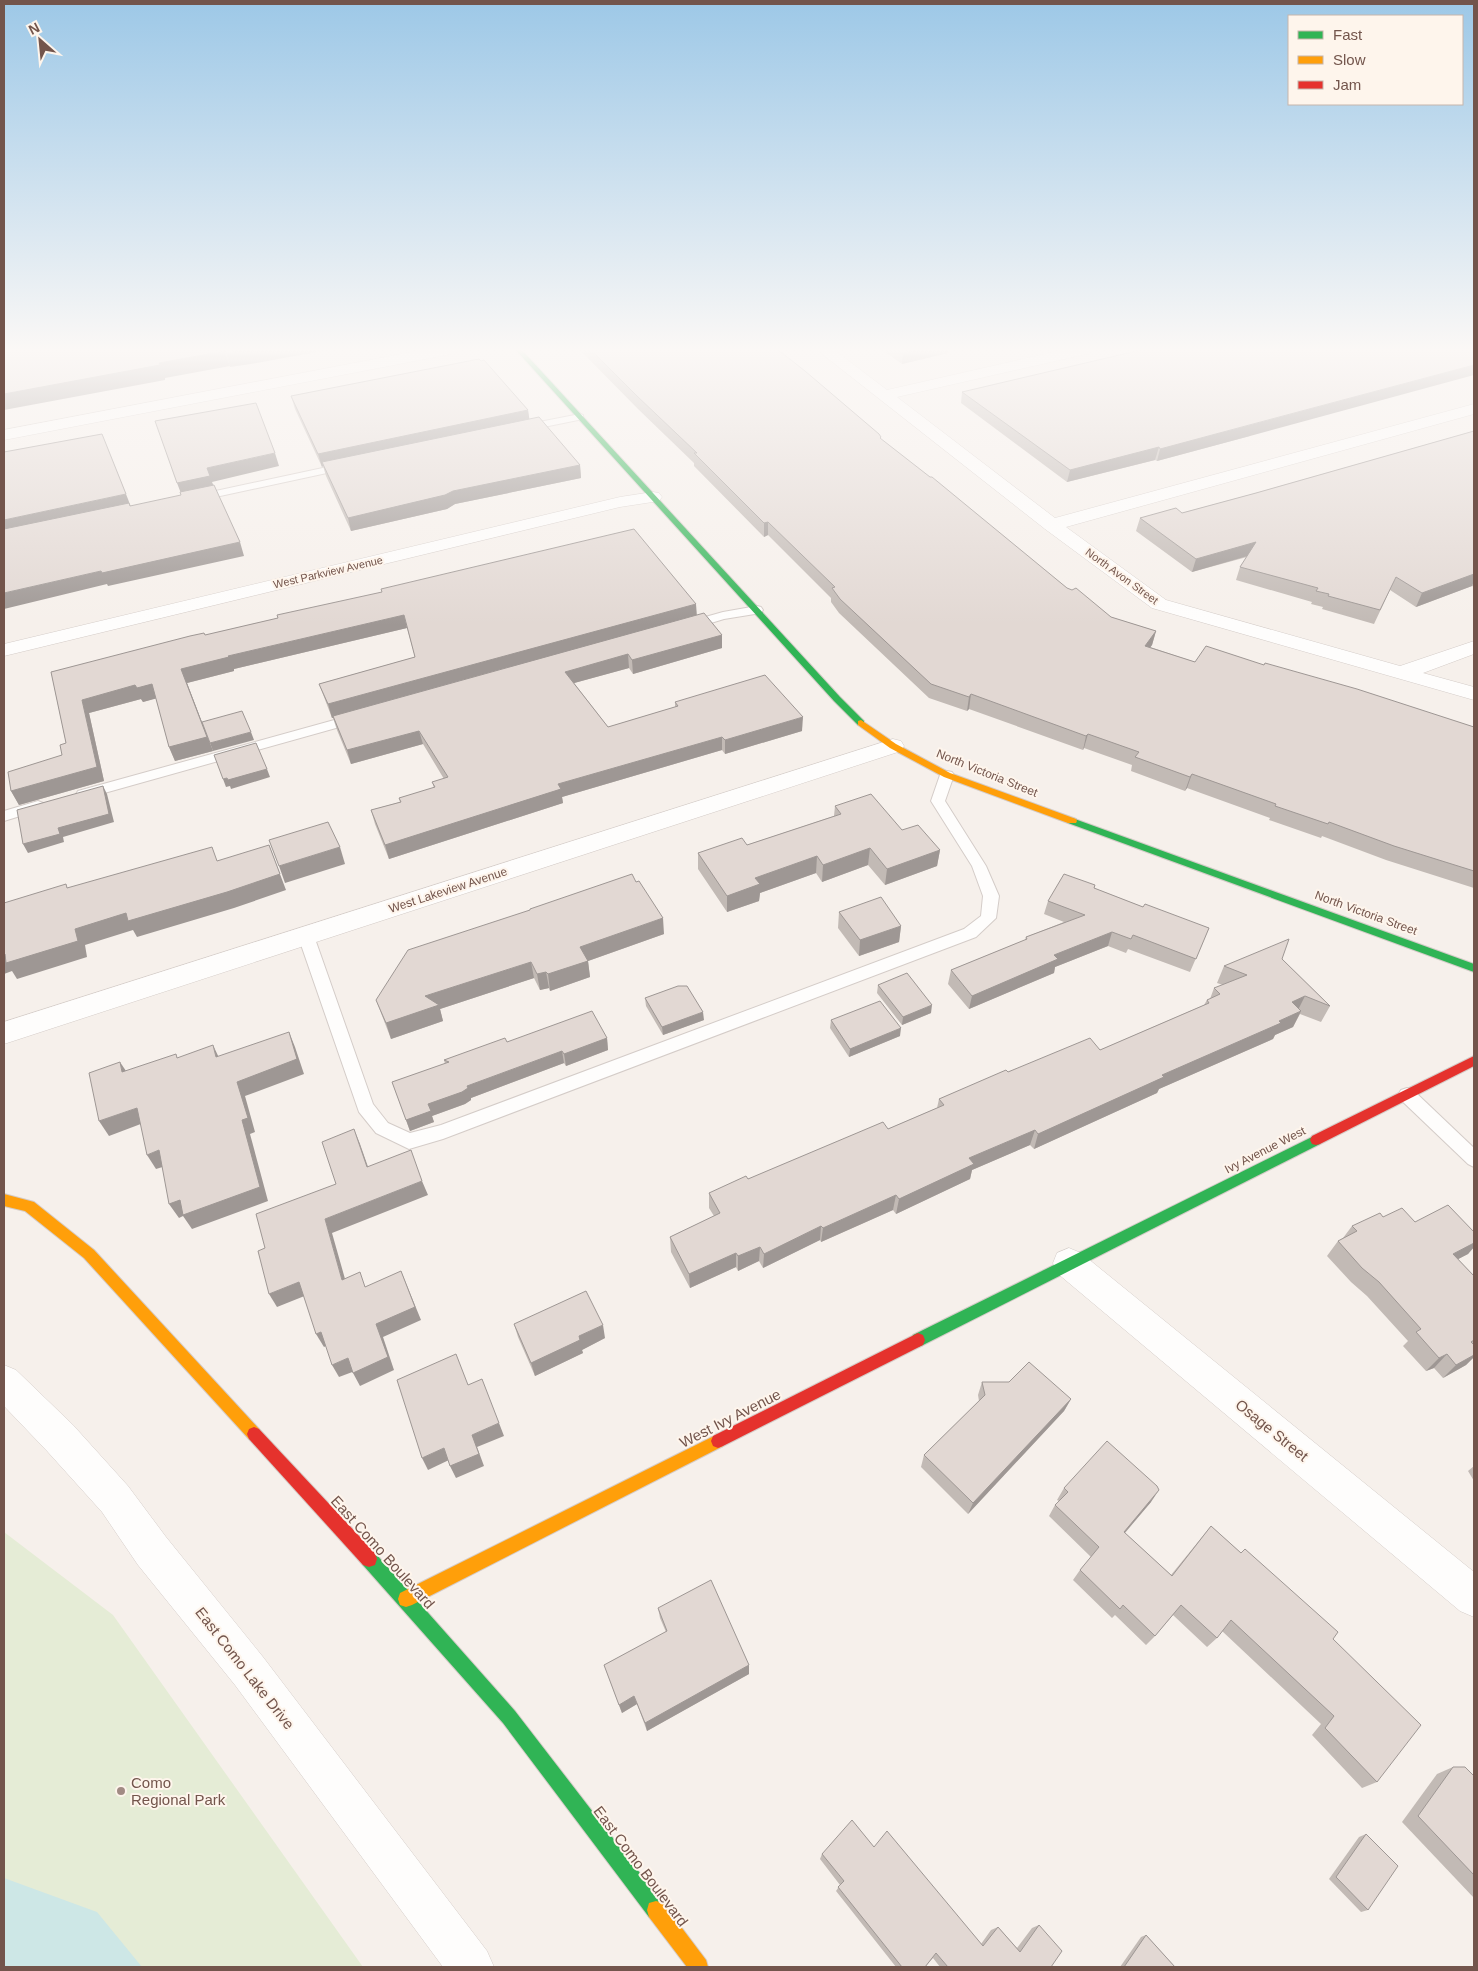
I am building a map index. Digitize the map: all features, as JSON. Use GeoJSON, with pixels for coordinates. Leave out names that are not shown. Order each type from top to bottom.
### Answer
{"type":"FeatureCollection","features":[{"type":"Feature","properties":{"kind":"street","name":"North Victoria Street"},"geometry":{"type":"LineString","coordinates":[[603,441],[837,699],[860,722],[892,746],[947,775],[1474,968]]}},
{"type":"Feature","properties":{"kind":"street","name":"North Avon Street"},"geometry":{"type":"LineString","coordinates":[[944,441],[1052,525],[1159,604],[1474,694]]}},
{"type":"Feature","properties":{"kind":"street"},"geometry":{"type":"LineString","coordinates":[[1052,525],[1358,441]]}},
{"type":"Feature","properties":{"kind":"street","name":"West Parkview Avenue"},"geometry":{"type":"LineString","coordinates":[[4,650],[620,502],[653,497]]}},
{"type":"Feature","properties":{"kind":"street"},"geometry":{"type":"LineString","coordinates":[[1401,673],[1474,646]]}},
{"type":"Feature","properties":{"kind":"street","name":"West Lakeview Avenue"},"geometry":{"type":"LineString","coordinates":[[4,1033],[892,746]]}},
{"type":"Feature","properties":{"kind":"street","name":"Ivy Avenue West"},"geometry":{"type":"LineString","coordinates":[[1069,1263],[1474,1061]]}},
{"type":"Feature","properties":{"kind":"street","name":"East Como Boulevard"},"geometry":{"type":"LineString","coordinates":[[4,1200],[30,1206],[89,1254],[406,1599],[509,1717],[700,1967]]}},
{"type":"Feature","properties":{"kind":"street","name":"Osage Street"},"geometry":{"type":"LineString","coordinates":[[1069,1263],[1474,1597]]}},
{"type":"Feature","properties":{"kind":"street","name":"West Ivy Avenue"},"geometry":{"type":"LineString","coordinates":[[406,1599],[1069,1263]]}},
{"type":"Feature","properties":{"kind":"street","name":"East Como Lake Drive"},"geometry":{"type":"LineString","coordinates":[[4,1382],[60,1438],[114,1499],[152,1551],[249,1672],[471,1967]]}},
{"type":"Feature","properties":{"kind":"lane"},"geometry":{"type":"LineString","coordinates":[[187,500],[360,463]]}},
{"type":"Feature","properties":{"kind":"lane"},"geometry":{"type":"LineString","coordinates":[[675,629],[723,616],[757,610]]}},
{"type":"Feature","properties":{"kind":"lane"},"geometry":{"type":"LineString","coordinates":[[71,797],[368,714]]}},
{"type":"Feature","properties":{"kind":"lane"},"geometry":{"type":"LineString","coordinates":[[306,936],[366,1107],[382,1128],[409,1141],[443,1132],[970,933],[988,918],[991,896],[979,866],[938,801],[947,775]]}},
{"type":"Feature","properties":{"kind":"lane"},"geometry":{"type":"LineString","coordinates":[[4,816],[52,802]]}},
{"type":"Feature","properties":{"kind":"lane"},"geometry":{"type":"LineString","coordinates":[[1407,1095],[1474,1159]]}},
{"type":"Feature","properties":{"kind":"green space","name":"Como Regional Park"},"geometry":{"type":"Polygon","coordinates":[[[4,1532],[113,1615],[363,1967],[4,1967],[4,1532]]]}},
{"type":"Feature","properties":{"kind":"water"},"geometry":{"type":"Polygon","coordinates":[[[4,1878],[97,1912],[142,1967],[4,1967],[4,1878]]]}},
{"type":"Feature","properties":{"kind":"building"},"geometry":{"type":"Polygon","coordinates":[[[64,441],[105,441],[126,494],[4,520],[4,452],[64,441]]]}},
{"type":"Feature","properties":{"kind":"building"},"geometry":{"type":"Polygon","coordinates":[[[162,441],[270,441],[275,453],[207,468],[210,476],[177,483],[162,441]]]}},
{"type":"Feature","properties":{"kind":"building"},"geometry":{"type":"Polygon","coordinates":[[[312,441],[380,441],[318,454],[312,441]]]}},
{"type":"Feature","properties":{"kind":"building"},"geometry":{"type":"Polygon","coordinates":[[[423,441],[559,441],[580,465],[453,491],[445,495],[348,518],[322,462],[423,441]]]}},
{"type":"Feature","properties":{"kind":"building"},"geometry":{"type":"Polygon","coordinates":[[[684,441],[884,441],[932,477],[1067,588],[1072,590],[1076,588],[1111,617],[1156,631],[1145,646],[1195,662],[1206,646],[1264,665],[1265,663],[1357,689],[1474,727],[1474,871],[1394,846],[1329,822],[1328,824],[1275,806],[1276,804],[1192,774],[1190,777],[1135,757],[1139,752],[1088,734],[1086,736],[971,694],[969,697],[931,684],[840,599],[832,588],[835,587],[768,522],[764,523],[694,453],[697,453],[684,441]]]}},
{"type":"Feature","properties":{"kind":"building"},"geometry":{"type":"Polygon","coordinates":[[[1030,441],[1190,441],[1160,449],[1159,447],[1070,470],[1030,441]]]}},
{"type":"Feature","properties":{"kind":"building"},"geometry":{"type":"Polygon","coordinates":[[[1439,441],[1474,441],[1474,574],[1422,593],[1396,577],[1380,610],[1328,596],[1329,594],[1316,591],[1318,588],[1240,567],[1256,542],[1196,559],[1140,518],[1176,508],[1182,513],[1439,441]]]}},
{"type":"Feature","properties":{"kind":"building"},"geometry":{"type":"Polygon","coordinates":[[[214,485],[240,542],[4,593],[4,529],[129,503],[130,506],[181,495],[180,492],[214,485]]]}},
{"type":"Feature","properties":{"kind":"building"},"geometry":{"type":"Polygon","coordinates":[[[634,529],[696,604],[328,704],[319,684],[415,657],[404,615],[228,656],[181,669],[207,737],[169,747],[152,684],[137,688],[135,685],[82,700],[97,767],[11,791],[8,772],[62,755],[60,745],[66,743],[51,672],[190,636],[204,633],[205,635],[278,618],[277,615],[382,592],[381,589],[634,529]]]}},
{"type":"Feature","properties":{"kind":"building"},"geometry":{"type":"Polygon","coordinates":[[[704,613],[722,635],[632,660],[628,654],[565,672],[608,727],[678,706],[675,702],[765,675],[803,717],[725,740],[722,737],[558,784],[561,789],[385,845],[371,810],[401,802],[399,798],[435,787],[432,782],[448,777],[419,731],[347,750],[333,716],[704,613]]]}},
{"type":"Feature","properties":{"kind":"building"},"geometry":{"type":"Polygon","coordinates":[[[242,711],[251,732],[210,743],[202,722],[242,711]]]}},
{"type":"Feature","properties":{"kind":"building"},"geometry":{"type":"Polygon","coordinates":[[[256,743],[267,769],[228,780],[227,778],[223,779],[214,755],[256,743]]]}},
{"type":"Feature","properties":{"kind":"building"},"geometry":{"type":"Polygon","coordinates":[[[103,786],[109,814],[58,828],[60,834],[23,844],[17,810],[103,786]]]}},
{"type":"Feature","properties":{"kind":"building"},"geometry":{"type":"Polygon","coordinates":[[[871,794],[902,830],[918,825],[940,850],[887,869],[870,848],[823,865],[817,856],[755,878],[760,884],[727,896],[698,853],[742,838],[747,845],[841,814],[835,806],[871,794]]]}},
{"type":"Feature","properties":{"kind":"building"},"geometry":{"type":"Polygon","coordinates":[[[328,822],[340,847],[279,866],[269,840],[328,822]]]}},
{"type":"Feature","properties":{"kind":"building"},"geometry":{"type":"Polygon","coordinates":[[[269,845],[280,874],[227,892],[128,921],[126,913],[75,929],[78,941],[6,963],[4,954],[4,903],[66,884],[67,888],[212,847],[217,861],[269,845]]]}},
{"type":"Feature","properties":{"kind":"building"},"geometry":{"type":"Polygon","coordinates":[[[632,874],[636,882],[639,881],[663,918],[580,947],[588,961],[548,974],[546,972],[537,974],[531,962],[425,996],[439,1005],[386,1023],[376,1000],[408,950],[632,874]]]}},
{"type":"Feature","properties":{"kind":"building"},"geometry":{"type":"Polygon","coordinates":[[[1064,874],[1095,885],[1094,888],[1143,907],[1145,904],[1209,928],[1196,959],[1133,935],[1131,939],[1112,932],[1054,955],[1058,959],[972,996],[951,970],[1027,939],[1026,937],[1085,915],[1048,901],[1064,874]]]}},
{"type":"Feature","properties":{"kind":"building"},"geometry":{"type":"Polygon","coordinates":[[[881,897],[901,926],[860,940],[839,912],[881,897]]]}},
{"type":"Feature","properties":{"kind":"building"},"geometry":{"type":"Polygon","coordinates":[[[1289,939],[1282,959],[1330,1006],[1305,996],[1292,1002],[1301,1011],[1279,1021],[1281,1023],[1162,1075],[1164,1077],[1038,1134],[1035,1130],[969,1158],[974,1164],[899,1199],[896,1195],[823,1228],[821,1226],[764,1254],[760,1247],[738,1256],[736,1253],[689,1274],[670,1237],[720,1213],[709,1193],[746,1176],[748,1179],[883,1122],[888,1129],[944,1105],[939,1099],[1006,1070],[1008,1072],[1090,1038],[1100,1050],[1209,1003],[1207,1000],[1220,994],[1214,988],[1247,975],[1224,966],[1289,939]]]}},
{"type":"Feature","properties":{"kind":"building"},"geometry":{"type":"Polygon","coordinates":[[[907,973],[932,1005],[903,1017],[878,985],[907,973]]]}},
{"type":"Feature","properties":{"kind":"building"},"geometry":{"type":"Polygon","coordinates":[[[678,986],[687,986],[703,1012],[662,1027],[645,998],[678,986]]]}},
{"type":"Feature","properties":{"kind":"building"},"geometry":{"type":"Polygon","coordinates":[[[880,1001],[901,1028],[850,1049],[831,1020],[880,1001]]]}},
{"type":"Feature","properties":{"kind":"building"},"geometry":{"type":"Polygon","coordinates":[[[592,1011],[607,1038],[564,1054],[562,1051],[467,1086],[468,1088],[462,1092],[428,1104],[431,1111],[406,1120],[392,1082],[449,1062],[444,1060],[505,1038],[507,1042],[592,1011]]]}},
{"type":"Feature","properties":{"kind":"building"},"geometry":{"type":"Polygon","coordinates":[[[289,1032],[297,1059],[237,1082],[248,1118],[242,1120],[260,1187],[183,1215],[180,1200],[169,1204],[159,1150],[147,1155],[137,1108],[99,1121],[89,1073],[120,1062],[122,1072],[176,1054],[177,1058],[213,1045],[216,1057],[289,1032]]]}},
{"type":"Feature","properties":{"kind":"building"},"geometry":{"type":"Polygon","coordinates":[[[354,1129],[367,1167],[411,1150],[422,1181],[325,1219],[342,1280],[360,1272],[365,1287],[401,1271],[415,1307],[376,1324],[388,1357],[353,1373],[348,1358],[332,1365],[321,1332],[316,1334],[299,1282],[269,1294],[258,1251],[265,1248],[256,1214],[336,1184],[322,1142],[354,1129]]]}},
{"type":"Feature","properties":{"kind":"building"},"geometry":{"type":"Polygon","coordinates":[[[1448,1205],[1474,1232],[1474,1243],[1453,1254],[1474,1276],[1474,1340],[1471,1342],[1474,1345],[1474,1355],[1456,1365],[1447,1354],[1439,1358],[1416,1332],[1421,1329],[1379,1282],[1362,1268],[1338,1241],[1357,1231],[1352,1226],[1380,1213],[1383,1217],[1402,1208],[1415,1222],[1448,1205]]]}},
{"type":"Feature","properties":{"kind":"building"},"geometry":{"type":"Polygon","coordinates":[[[586,1291],[603,1325],[579,1336],[580,1340],[531,1363],[514,1324],[586,1291]]]}},
{"type":"Feature","properties":{"kind":"building"},"geometry":{"type":"Polygon","coordinates":[[[456,1354],[468,1385],[482,1379],[499,1423],[472,1435],[479,1454],[450,1466],[444,1448],[422,1458],[397,1380],[456,1354]]]}},
{"type":"Feature","properties":{"kind":"building"},"geometry":{"type":"Polygon","coordinates":[[[1029,1362],[1071,1399],[973,1503],[924,1455],[985,1395],[982,1382],[1009,1382],[1029,1362]]]}},
{"type":"Feature","properties":{"kind":"building"},"geometry":{"type":"Polygon","coordinates":[[[1107,1441],[1157,1486],[1159,1490],[1124,1532],[1172,1576],[1211,1526],[1241,1553],[1245,1549],[1338,1632],[1333,1639],[1421,1725],[1377,1782],[1325,1728],[1334,1716],[1231,1620],[1217,1638],[1181,1605],[1155,1636],[1123,1605],[1120,1609],[1080,1570],[1099,1547],[1055,1505],[1068,1492],[1064,1488],[1107,1441]]]}},
{"type":"Feature","properties":{"kind":"building"},"geometry":{"type":"Polygon","coordinates":[[[711,1580],[749,1665],[645,1723],[634,1696],[619,1705],[604,1665],[667,1631],[658,1608],[711,1580]]]}},
{"type":"Feature","properties":{"kind":"building"},"geometry":{"type":"Polygon","coordinates":[[[1453,1767],[1465,1767],[1474,1776],[1474,1875],[1418,1816],[1453,1767]]]}},
{"type":"Feature","properties":{"kind":"building"},"geometry":{"type":"Polygon","coordinates":[[[852,1820],[874,1847],[887,1831],[983,1946],[998,1927],[1020,1952],[1039,1925],[1062,1951],[1051,1967],[948,1967],[936,1953],[925,1967],[902,1967],[838,1887],[844,1881],[822,1854],[852,1820]]]}},
{"type":"Feature","properties":{"kind":"building"},"geometry":{"type":"Polygon","coordinates":[[[1366,1834],[1398,1866],[1368,1910],[1336,1877],[1366,1834]]]}},
{"type":"Feature","properties":{"kind":"building"},"geometry":{"type":"Polygon","coordinates":[[[1146,1935],[1175,1967],[1124,1967],[1146,1935]]]}},
{"type":"Feature","properties":{"kind":"traffic: fast"},"geometry":{"type":"LineString","coordinates":[[602,441],[861,723]]}},
{"type":"Feature","properties":{"kind":"traffic: fast"},"geometry":{"type":"LineString","coordinates":[[1072,821],[1474,968]]}},
{"type":"Feature","properties":{"kind":"traffic: fast"},"geometry":{"type":"LineString","coordinates":[[918,1340],[1316,1140]]}},
{"type":"Feature","properties":{"kind":"traffic: fast"},"geometry":{"type":"LineString","coordinates":[[369,1559],[509,1717],[656,1910]]}},
{"type":"Feature","properties":{"kind":"traffic: slow"},"geometry":{"type":"LineString","coordinates":[[861,723],[893,746],[947,775],[1072,821]]}},
{"type":"Feature","properties":{"kind":"traffic: slow"},"geometry":{"type":"LineString","coordinates":[[4,1200],[29,1206],[89,1254],[254,1434]]}},
{"type":"Feature","properties":{"kind":"traffic: slow"},"geometry":{"type":"LineString","coordinates":[[406,1599],[718,1441]]}},
{"type":"Feature","properties":{"kind":"traffic: slow"},"geometry":{"type":"LineString","coordinates":[[656,1910],[699,1967]]}},
{"type":"Feature","properties":{"kind":"traffic: jam"},"geometry":{"type":"LineString","coordinates":[[1316,1140],[1474,1061]]}},
{"type":"Feature","properties":{"kind":"traffic: jam"},"geometry":{"type":"LineString","coordinates":[[718,1441],[918,1340]]}},
{"type":"Feature","properties":{"kind":"traffic: jam"},"geometry":{"type":"LineString","coordinates":[[254,1434],[369,1559]]}},
{"type":"Feature","properties":{"kind":"place","name":"Como Regional Park"},"geometry":{"type":"Point","coordinates":[121,1791]}}]}
